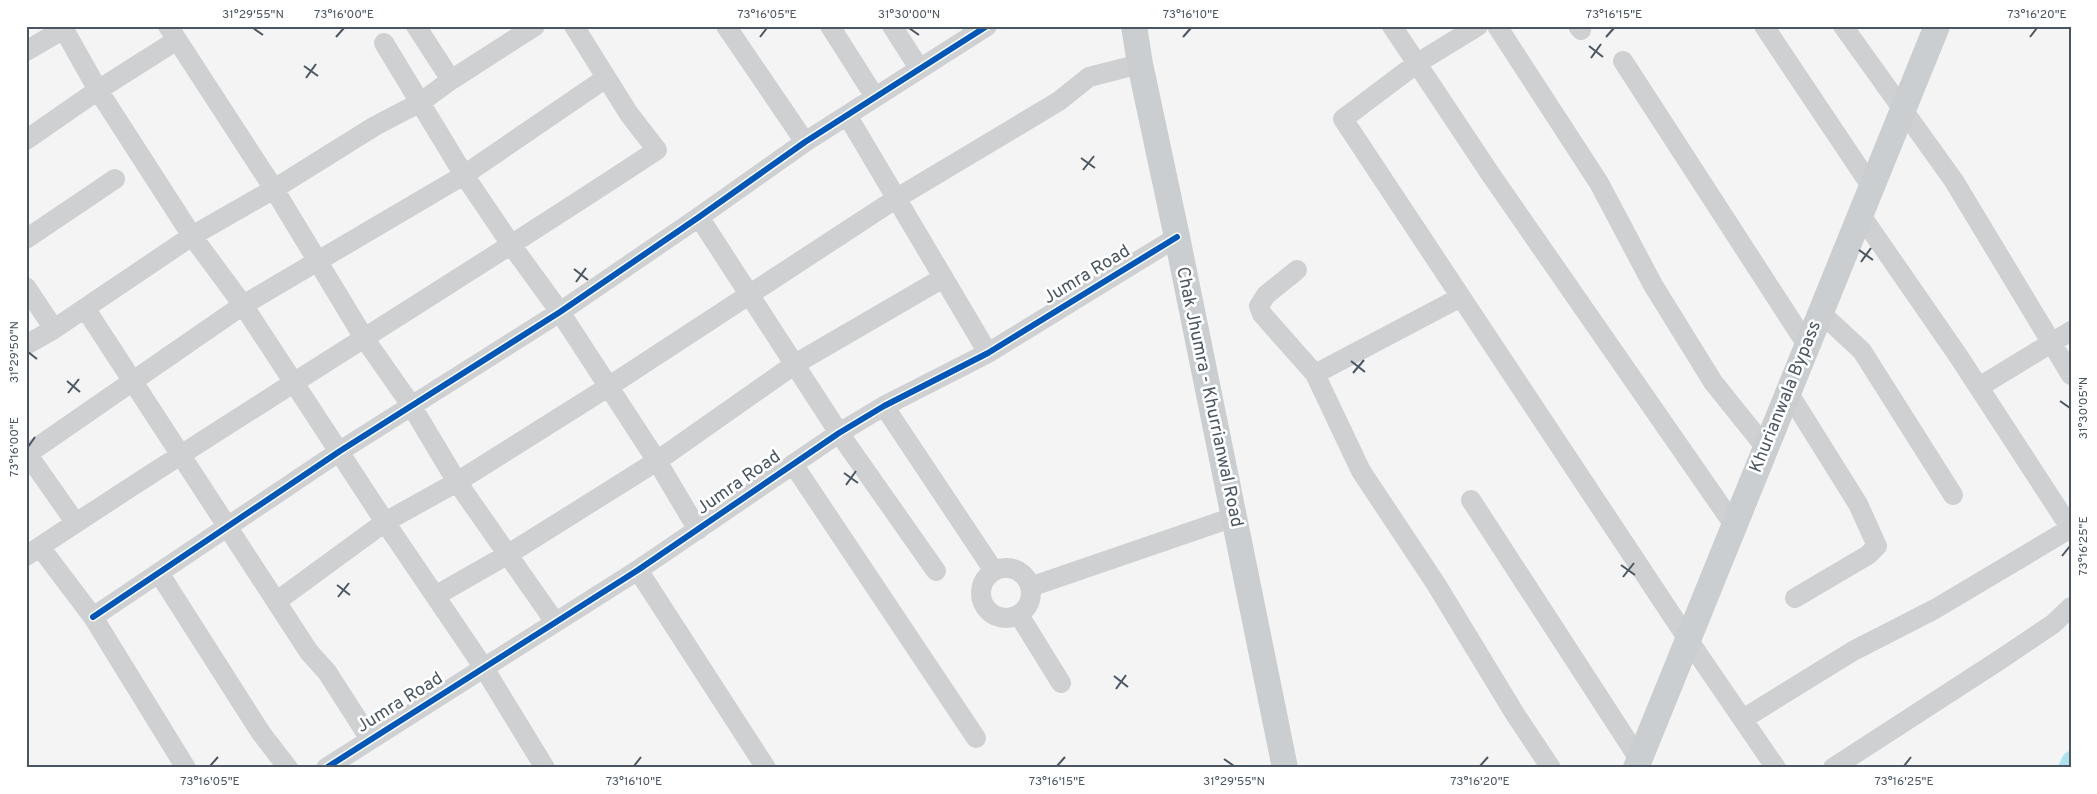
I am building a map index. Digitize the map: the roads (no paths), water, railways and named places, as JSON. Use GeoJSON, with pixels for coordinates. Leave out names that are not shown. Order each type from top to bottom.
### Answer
{"type":"FeatureCollection","features":[{"type":"Feature","properties":{"kind":"main road","name":"Chak Jhumra - Khurrianwal Road"},"geometry":{"type":"LineString","coordinates":[[1134,26],[1140,64],[1285,768]]}},
{"type":"Feature","properties":{"kind":"main road","name":"Khurianwala Bypass"},"geometry":{"type":"LineString","coordinates":[[1637,763],[1937,26]]}},
{"type":"Feature","properties":{"kind":"street"},"geometry":{"type":"LineString","coordinates":[[416,26],[451,80]]}},
{"type":"Feature","properties":{"kind":"street"},"geometry":{"type":"LineString","coordinates":[[26,345],[54,329],[192,236],[274,189],[375,126],[421,102],[451,80],[535,26]]}},
{"type":"Feature","properties":{"kind":"street"},"geometry":{"type":"LineString","coordinates":[[186,768],[93,617],[33,551],[293,382],[512,246],[657,150],[606,78],[574,26]]}},
{"type":"Feature","properties":{"kind":"street"},"geometry":{"type":"LineString","coordinates":[[726,26],[805,142]]}},
{"type":"Feature","properties":{"kind":"street"},"geometry":{"type":"LineString","coordinates":[[830,26],[874,97]]}},
{"type":"Feature","properties":{"kind":"street"},"geometry":{"type":"LineString","coordinates":[[892,26],[919,68]]}},
{"type":"Feature","properties":{"kind":"street"},"geometry":{"type":"LineString","coordinates":[[93,617],[340,451],[560,312],[700,217],[805,142],[987,26]]}},
{"type":"Feature","properties":{"kind":"street"},"geometry":{"type":"LineString","coordinates":[[1392,26],[1489,172],[1734,526]]}},
{"type":"Feature","properties":{"kind":"street"},"geometry":{"type":"LineString","coordinates":[[1478,26],[1416,64],[1343,119],[1776,768]]}},
{"type":"Feature","properties":{"kind":"street"},"geometry":{"type":"LineString","coordinates":[[1498,26],[1599,184],[1653,285],[1713,382],[1766,448]]}},
{"type":"Feature","properties":{"kind":"street"},"geometry":{"type":"LineString","coordinates":[[1764,26],[1871,186]]}},
{"type":"Feature","properties":{"kind":"street"},"geometry":{"type":"LineString","coordinates":[[1843,26],[1954,181],[2071,375]]}},
{"type":"Feature","properties":{"kind":"street"},"geometry":{"type":"LineString","coordinates":[[26,51],[63,28],[98,90],[192,236],[243,305],[434,596],[484,668],[545,768]]}},
{"type":"Feature","properties":{"kind":"street"},"geometry":{"type":"LineString","coordinates":[[26,140],[98,90],[173,33],[274,189],[364,338],[411,405],[457,482],[506,555],[555,622]]}},
{"type":"Feature","properties":{"kind":"street"},"geometry":{"type":"LineString","coordinates":[[384,43],[464,175],[560,312],[657,461],[698,530]]}},
{"type":"Feature","properties":{"kind":"street"},"geometry":{"type":"LineString","coordinates":[[1623,61],[1807,345]]}},
{"type":"Feature","properties":{"kind":"street"},"geometry":{"type":"LineString","coordinates":[[277,601],[385,522],[457,482],[608,387],[897,198],[1060,101],[1088,77],[1140,64]]}},
{"type":"Feature","properties":{"kind":"street"},"geometry":{"type":"LineString","coordinates":[[75,522],[27,454],[243,305],[464,175],[606,78]]}},
{"type":"Feature","properties":{"kind":"street"},"geometry":{"type":"LineString","coordinates":[[847,115],[988,353]]}},
{"type":"Feature","properties":{"kind":"street"},"geometry":{"type":"LineString","coordinates":[[26,238],[116,179]]}},
{"type":"Feature","properties":{"kind":"street"},"geometry":{"type":"LineString","coordinates":[[1743,719],[1853,651],[1935,609],[2071,529],[1979,387],[1860,214]]}},
{"type":"Feature","properties":{"kind":"street"},"geometry":{"type":"LineString","coordinates":[[700,217],[839,433],[936,571]]}},
{"type":"Feature","properties":{"kind":"street","name":"Jumra Road"},"geometry":{"type":"LineString","coordinates":[[326,768],[638,570],[839,433],[884,406],[988,353],[1177,237]]}},
{"type":"Feature","properties":{"kind":"street"},"geometry":{"type":"LineString","coordinates":[[1297,270],[1266,295],[1259,306],[1262,314],[1315,374],[1361,471],[1436,584],[1515,714],[1551,768]]}},
{"type":"Feature","properties":{"kind":"street"},"geometry":{"type":"LineString","coordinates":[[434,596],[506,555],[657,461],[795,364],[944,278]]}},
{"type":"Feature","properties":{"kind":"street"},"geometry":{"type":"LineString","coordinates":[[26,287],[54,329]]}},
{"type":"Feature","properties":{"kind":"street"},"geometry":{"type":"LineString","coordinates":[[1315,374],[1461,297]]}},
{"type":"Feature","properties":{"kind":"street"},"geometry":{"type":"LineString","coordinates":[[85,308],[309,652],[327,672],[370,739]]}},
{"type":"Feature","properties":{"kind":"street"},"geometry":{"type":"LineString","coordinates":[[1820,312],[1862,351],[1953,494]]}},
{"type":"Feature","properties":{"kind":"street"},"geometry":{"type":"LineString","coordinates":[[1979,387],[2071,331]]}},
{"type":"Feature","properties":{"kind":"street"},"geometry":{"type":"LineString","coordinates":[[1788,392],[1858,504],[1877,546],[1868,556],[1795,598]]}},
{"type":"Feature","properties":{"kind":"street"},"geometry":{"type":"LineString","coordinates":[[884,406],[994,572]]}},
{"type":"Feature","properties":{"kind":"street"},"geometry":{"type":"LineString","coordinates":[[793,464],[976,738]]}},
{"type":"Feature","properties":{"kind":"street"},"geometry":{"type":"LineString","coordinates":[[1471,500],[1637,763]]}},
{"type":"Feature","properties":{"kind":"street"},"geometry":{"type":"LineString","coordinates":[[1030,587],[1234,517]]}},
{"type":"Feature","properties":{"kind":"street"},"geometry":{"type":"LineString","coordinates":[[1003,568],[1012,569],[1021,573],[1030,587],[1030,600],[1026,608],[1019,615],[1010,618],[1000,617],[991,613],[985,606],[982,586],[986,578],[994,572],[1003,568]]}},
{"type":"Feature","properties":{"kind":"street"},"geometry":{"type":"LineString","coordinates":[[638,570],[766,768]]}},
{"type":"Feature","properties":{"kind":"street"},"geometry":{"type":"LineString","coordinates":[[159,573],[261,733],[288,768]]}},
{"type":"Feature","properties":{"kind":"street"},"geometry":{"type":"LineString","coordinates":[[1833,768],[2053,624],[2071,607]]}},
{"type":"Feature","properties":{"kind":"street"},"geometry":{"type":"LineString","coordinates":[[1019,615],[1061,683]]}},
{"type":"Feature","properties":{"kind":"waterway"},"geometry":{"type":"LineString","coordinates":[[2067,768],[2071,760]]}}]}
